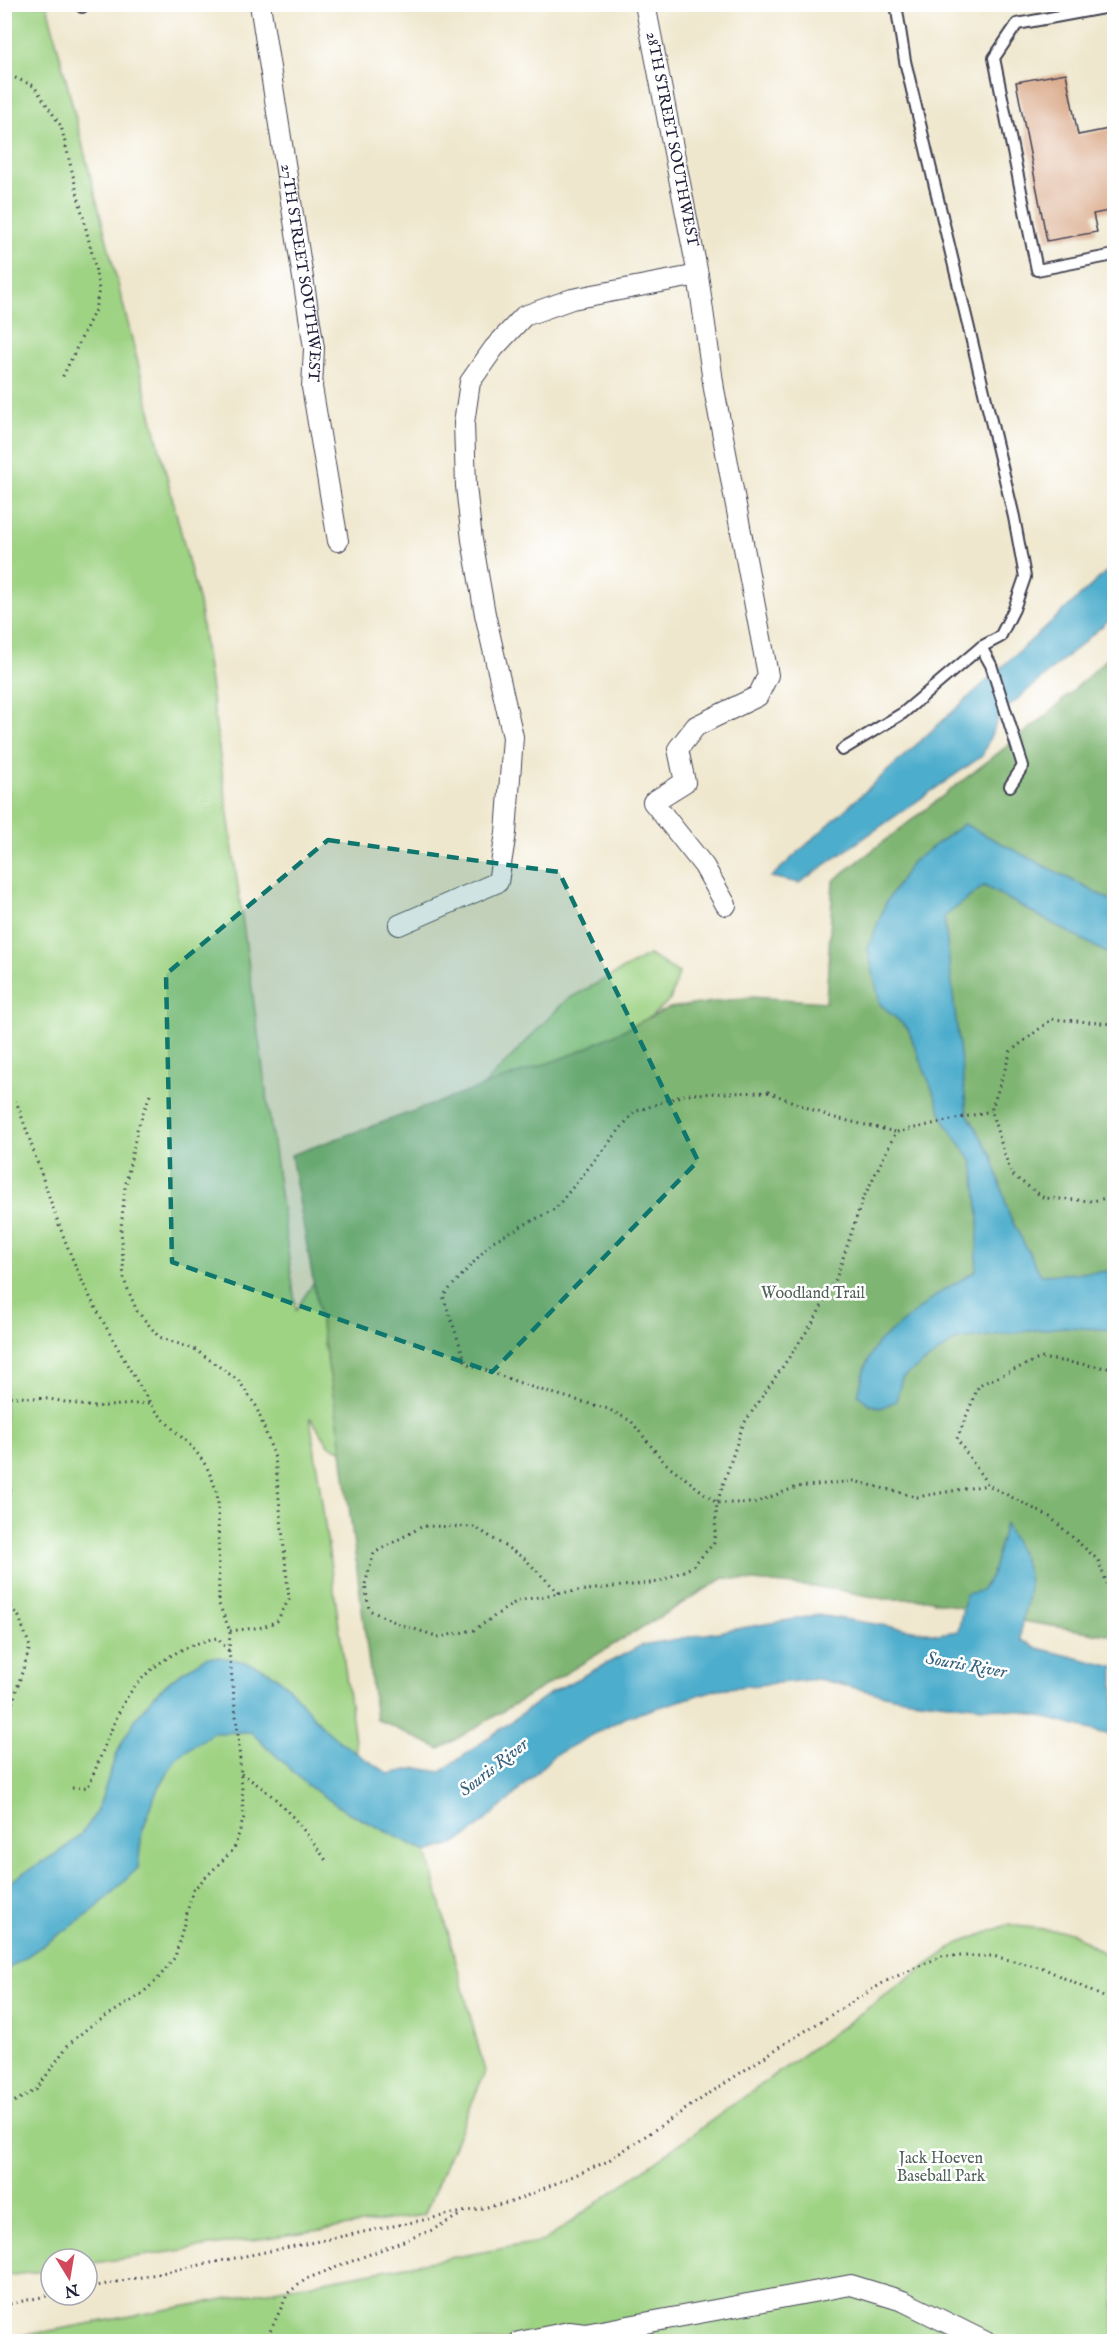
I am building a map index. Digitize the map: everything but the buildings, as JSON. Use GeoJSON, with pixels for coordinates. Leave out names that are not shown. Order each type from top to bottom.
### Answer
{"type":"FeatureCollection","features":[{"type":"Feature","properties":{"kind":"street","name":"27TH STREET SOUTHWEST"},"geometry":{"type":"LineString","coordinates":[[260,4],[314,348],[312,387],[338,541]]}},
{"type":"Feature","properties":{"kind":"street","name":"28TH STREET SOUTHWEST"},"geometry":{"type":"LineString","coordinates":[[645,4],[698,275],[714,389],[768,675],[758,696],[696,726],[678,749],[686,782],[653,802],[704,866],[726,905]]}},
{"type":"Feature","properties":{"kind":"street"},"geometry":{"type":"LineString","coordinates":[[399,925],[498,882],[506,833],[513,737],[485,614],[472,540],[466,486],[464,423],[470,382],[494,348],[524,316],[572,299],[698,275]]}},
{"type":"Feature","properties":{"kind":"street"},"geometry":{"type":"LineString","coordinates":[[519,2342],[570,2331],[585,2334],[851,2284],[903,2301],[986,2342]]}},
{"type":"Feature","properties":{"kind":"lane"},"geometry":{"type":"LineString","coordinates":[[842,750],[903,712],[981,647],[1000,637],[1014,609],[1025,577],[1014,517],[905,61],[896,4]]}},
{"type":"Feature","properties":{"kind":"lane"},"geometry":{"type":"LineString","coordinates":[[1114,6],[1017,24],[994,58],[1037,270],[1114,255]]}},
{"type":"Feature","properties":{"kind":"lane"},"geometry":{"type":"LineString","coordinates":[[981,647],[991,665],[1023,766],[1010,786]]}},
{"type":"Feature","properties":{"kind":"path"},"geometry":{"type":"LineString","coordinates":[[4,73],[34,86],[61,126],[95,266],[99,290],[95,310],[60,380]]}},
{"type":"Feature","properties":{"kind":"path"},"geometry":{"type":"LineString","coordinates":[[1114,1024],[1052,1019],[1011,1051],[992,1111],[1011,1174],[1044,1198],[1093,1201],[1114,1196]]}},
{"type":"Feature","properties":{"kind":"path"},"geometry":{"type":"LineString","coordinates":[[988,1485],[917,1497],[854,1481],[797,1487],[754,1503],[717,1503],[664,1462],[631,1421],[608,1409],[534,1388],[466,1363],[443,1296],[492,1241],[555,1209],[634,1112],[686,1094],[768,1092],[831,1117],[896,1132],[992,1111]]}},
{"type":"Feature","properties":{"kind":"path"},"geometry":{"type":"LineString","coordinates":[[150,1095],[137,1130],[125,1188],[121,1228],[124,1280],[137,1311],[159,1337],[196,1350],[239,1381],[256,1406],[275,1458],[289,1599],[277,1621],[263,1627],[230,1631]]}},
{"type":"Feature","properties":{"kind":"path"},"geometry":{"type":"LineString","coordinates":[[4,2107],[36,2090],[68,2045],[112,2011],[140,1996],[157,1980],[175,1957],[193,1890],[234,1849],[244,1817],[229,1651],[230,1631],[219,1604],[218,1500],[215,1485],[196,1449],[150,1403],[97,1311],[71,1256],[16,1101]]}},
{"type":"Feature","properties":{"kind":"path"},"geometry":{"type":"LineString","coordinates":[[559,1593],[525,1559],[475,1527],[423,1526],[374,1553],[365,1584],[369,1610],[399,1624],[439,1637],[474,1630],[517,1601],[559,1593],[659,1582],[692,1567],[714,1543],[717,1503],[743,1425],[819,1310],[837,1276],[862,1201],[896,1132]]}},
{"type":"Feature","properties":{"kind":"path"},"geometry":{"type":"LineString","coordinates":[[1114,1369],[1041,1358],[979,1385],[957,1439],[988,1485],[1050,1517],[1098,1560],[1108,1586],[1114,1586]]}},
{"type":"Feature","properties":{"kind":"path"},"geometry":{"type":"LineString","coordinates":[[4,1396],[49,1399],[93,1407],[150,1403]]}},
{"type":"Feature","properties":{"kind":"path"},"geometry":{"type":"LineString","coordinates":[[4,1473],[11,1487],[4,1519]]}},
{"type":"Feature","properties":{"kind":"path"},"geometry":{"type":"LineString","coordinates":[[4,1597],[19,1617],[30,1647],[4,1730]]}},
{"type":"Feature","properties":{"kind":"path"},"geometry":{"type":"LineString","coordinates":[[72,1788],[88,1787],[123,1704],[157,1666],[180,1650],[200,1641],[216,1638],[229,1651]]}},
{"type":"Feature","properties":{"kind":"path"},"geometry":{"type":"LineString","coordinates":[[241,1774],[265,1788],[294,1817],[328,1863]]}},
{"type":"Feature","properties":{"kind":"path"},"geometry":{"type":"LineString","coordinates":[[99,2286],[261,2254],[314,2240],[512,2202],[606,2162],[781,2046],[886,1981],[942,1956],[993,1956],[1043,1968],[1114,2002]]}},
{"type":"Feature","properties":{"kind":"path"},"geometry":{"type":"LineString","coordinates":[[272,2342],[268,2334],[272,2321],[288,2293],[306,2279],[432,2230],[464,2213]]}},
{"type":"Feature","properties":{"kind":"path"},"geometry":{"type":"LineString","coordinates":[[4,2304],[39,2297]]}},
{"type":"Feature","properties":{"kind":"highlighted area"},"geometry":{"type":"Polygon","coordinates":[[[328,840],[559,872],[698,1161],[492,1372],[172,1262],[166,974],[328,840]]]}},
{"type":"Feature","properties":{"kind":"green space"},"geometry":{"type":"Polygon","coordinates":[[[4,5],[47,5],[199,603],[296,1310],[350,1225],[566,1000],[649,955],[679,973],[670,1000],[515,1131],[396,1474],[329,1445],[310,1417],[357,1755],[427,1852],[485,2072],[424,2215],[99,2262],[99,2247],[39,2247],[39,2272],[5,2276],[4,5]]]}},
{"type":"Feature","properties":{"kind":"green space","name":"Woodland Trail"},"geometry":{"type":"Polygon","coordinates":[[[1114,652],[1114,1636],[997,1617],[927,1599],[884,1599],[833,1589],[724,1578],[440,1749],[376,1719],[339,1428],[291,1155],[576,1053],[669,1008],[751,997],[826,1002],[833,881],[1046,716],[1114,652]]]}},
{"type":"Feature","properties":{"kind":"green space","name":"Jack Hoeven Baseball Park"},"geometry":{"type":"Polygon","coordinates":[[[1007,1925],[1071,1932],[1114,1960],[1114,2341],[5,2342],[5,2339],[544,2241],[957,1944],[1007,1925]]]}},
{"type":"Feature","properties":{"kind":"water"},"geometry":{"type":"Polygon","coordinates":[[[1114,565],[1114,616],[1000,714],[982,756],[799,883],[771,877],[1114,565]]]}},
{"type":"Feature","properties":{"kind":"water"},"geometry":{"type":"Polygon","coordinates":[[[964,824],[1114,902],[1114,957],[984,886],[944,917],[967,1113],[992,1156],[1010,1217],[1041,1275],[1114,1271],[1114,1330],[1063,1327],[957,1340],[902,1378],[896,1401],[881,1408],[869,1404],[858,1395],[865,1367],[877,1343],[942,1291],[976,1271],[979,1215],[973,1162],[946,1124],[908,1029],[880,1004],[868,949],[886,902],[912,862],[964,824]]]}},
{"type":"Feature","properties":{"kind":"water","name":"Souris River"},"geometry":{"type":"Polygon","coordinates":[[[1005,1523],[1026,1566],[1028,1575],[1029,1585],[1021,1640],[1037,1648],[1114,1667],[1114,1736],[1020,1711],[893,1697],[818,1679],[718,1689],[624,1718],[553,1756],[508,1801],[467,1836],[453,1844],[427,1852],[347,1812],[307,1785],[251,1732],[213,1733],[177,1757],[156,1793],[142,1832],[138,1868],[91,1913],[5,1971],[5,1886],[68,1846],[86,1828],[100,1804],[120,1746],[136,1718],[168,1683],[206,1658],[232,1659],[268,1671],[294,1693],[332,1735],[352,1751],[389,1774],[418,1768],[441,1772],[552,1692],[642,1645],[818,1615],[938,1634],[958,1631],[966,1594],[981,1591],[992,1574],[1005,1523]]]}}]}
